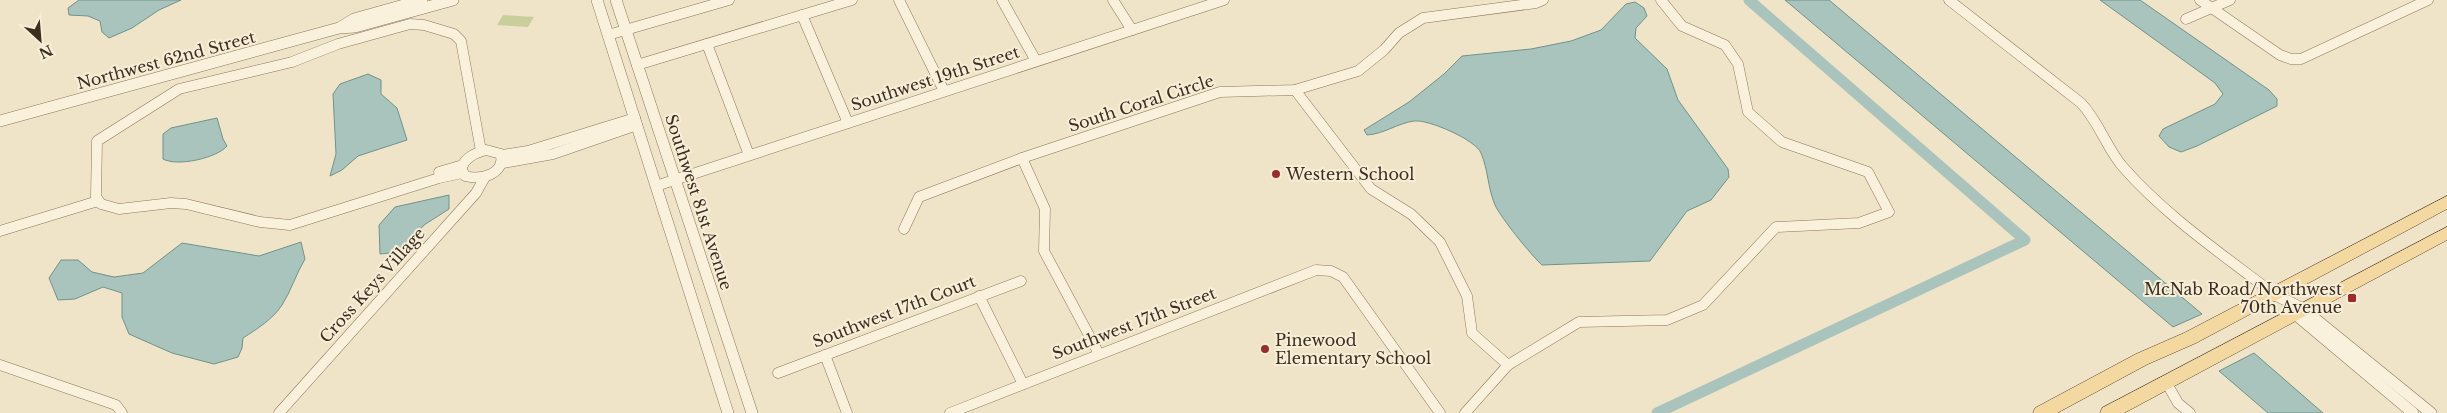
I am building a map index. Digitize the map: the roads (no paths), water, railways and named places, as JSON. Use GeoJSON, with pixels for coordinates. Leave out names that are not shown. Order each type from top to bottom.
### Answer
{"type":"FeatureCollection","features":[{"type":"Feature","properties":{"kind":"main road"},"geometry":{"type":"LineString","coordinates":[[2041,413],[2142,360],[2190,338],[2447,202]]}},
{"type":"Feature","properties":{"kind":"main road"},"geometry":{"type":"LineString","coordinates":[[2108,413],[2447,233]]}},
{"type":"Feature","properties":{"kind":"street","name":"Northwest 62nd Street"},"geometry":{"type":"LineString","coordinates":[[340,28],[354,19],[422,0]]}},
{"type":"Feature","properties":{"kind":"street","name":"Northwest 62nd Street"},"geometry":{"type":"LineString","coordinates":[[0,121],[340,28],[354,27],[453,0]]}},
{"type":"Feature","properties":{"kind":"street"},"geometry":{"type":"LineString","coordinates":[[597,0],[728,413]]}},
{"type":"Feature","properties":{"kind":"street","name":"Southwest 81st Avenue"},"geometry":{"type":"LineString","coordinates":[[616,0],[752,413]]}},
{"type":"Feature","properties":{"kind":"street"},"geometry":{"type":"LineString","coordinates":[[608,35],[729,0]]}},
{"type":"Feature","properties":{"kind":"street"},"geometry":{"type":"LineString","coordinates":[[637,65],[852,0]]}},
{"type":"Feature","properties":{"kind":"street"},"geometry":{"type":"LineString","coordinates":[[899,0],[944,91]]}},
{"type":"Feature","properties":{"kind":"street"},"geometry":{"type":"LineString","coordinates":[[1002,0],[1036,61]]}},
{"type":"Feature","properties":{"kind":"street"},"geometry":{"type":"LineString","coordinates":[[1113,0],[1132,30]]}},
{"type":"Feature","properties":{"kind":"street","name":"Southwest 19th Street"},"geometry":{"type":"LineString","coordinates":[[656,186],[1224,0]]}},
{"type":"Feature","properties":{"kind":"street","name":"South Coral Circle"},"geometry":{"type":"LineString","coordinates":[[904,229],[919,197],[1022,158],[1220,92],[1295,90],[1358,71],[1384,50],[1399,33],[1423,18],[1536,3],[1543,0]]}},
{"type":"Feature","properties":{"kind":"street"},"geometry":{"type":"LineString","coordinates":[[1465,413],[1508,365],[1579,322],[1667,320],[1703,304],[1776,227],[1859,223],[1889,212],[1868,172],[1782,142],[1748,112],[1738,64],[1725,45],[1682,26],[1661,0]]}},
{"type":"Feature","properties":{"kind":"street"},"geometry":{"type":"LineString","coordinates":[[1949,0],[2081,103],[2096,120],[2107,146],[2137,183],[2195,232],[2274,294],[2431,413]]}},
{"type":"Feature","properties":{"kind":"street"},"geometry":{"type":"LineString","coordinates":[[2200,0],[2280,55],[2291,59],[2301,59],[2428,0]]}},
{"type":"Feature","properties":{"kind":"street"},"geometry":{"type":"LineString","coordinates":[[2186,19],[2230,0]]}},
{"type":"Feature","properties":{"kind":"street"},"geometry":{"type":"LineString","coordinates":[[802,15],[848,123]]}},
{"type":"Feature","properties":{"kind":"street"},"geometry":{"type":"LineString","coordinates":[[98,201],[97,141],[179,89],[292,62],[338,44],[410,24],[424,25],[454,34],[461,41],[481,151]]}},
{"type":"Feature","properties":{"kind":"street"},"geometry":{"type":"LineString","coordinates":[[707,44],[749,155]]}},
{"type":"Feature","properties":{"kind":"street"},"geometry":{"type":"LineString","coordinates":[[1295,90],[1371,189],[1411,214],[1440,242],[1467,296],[1472,333],[1508,365]]}},
{"type":"Feature","properties":{"kind":"street"},"geometry":{"type":"LineString","coordinates":[[517,154],[526,146],[584,128],[606,127],[636,121]]}},
{"type":"Feature","properties":{"kind":"street"},"geometry":{"type":"LineString","coordinates":[[462,169],[470,178],[485,177],[496,172],[502,159],[517,154],[556,147],[636,121]]}},
{"type":"Feature","properties":{"kind":"street"},"geometry":{"type":"LineString","coordinates":[[0,231],[98,201],[112,208],[135,209],[171,203],[187,204],[257,223],[292,225],[462,169],[472,154],[481,151],[492,150],[502,159],[527,160],[606,127]]}},
{"type":"Feature","properties":{"kind":"street"},"geometry":{"type":"LineString","coordinates":[[1022,158],[1045,209],[1044,251],[1099,354]]}},
{"type":"Feature","properties":{"kind":"street","name":"Cross Keys Village"},"geometry":{"type":"LineString","coordinates":[[279,413],[476,193],[485,177]]}},
{"type":"Feature","properties":{"kind":"street","name":"Southwest 17th Street"},"geometry":{"type":"LineString","coordinates":[[950,413],[1316,270],[1330,271],[1343,277],[1440,413]]}},
{"type":"Feature","properties":{"kind":"street","name":"Southwest 17th Court"},"geometry":{"type":"LineString","coordinates":[[778,373],[1021,280]]}},
{"type":"Feature","properties":{"kind":"street"},"geometry":{"type":"LineString","coordinates":[[979,296],[1023,384]]}},
{"type":"Feature","properties":{"kind":"street"},"geometry":{"type":"LineString","coordinates":[[2299,312],[2413,413]]}},
{"type":"Feature","properties":{"kind":"street"},"geometry":{"type":"LineString","coordinates":[[825,355],[847,413]]}},
{"type":"Feature","properties":{"kind":"street"},"geometry":{"type":"LineString","coordinates":[[0,365],[116,405],[122,413]]}},
{"type":"Feature","properties":{"kind":"street"},"geometry":{"type":"LineString","coordinates":[[2166,382],[2178,402],[2190,413]]}},
{"type":"Feature","properties":{"kind":"water"},"geometry":{"type":"Polygon","coordinates":[[[79,0],[181,0],[159,10],[132,28],[109,38],[102,32],[100,21],[88,16],[69,15],[68,8],[79,0]]]}},
{"type":"Feature","properties":{"kind":"water"},"geometry":{"type":"Polygon","coordinates":[[[1785,0],[1829,0],[2202,314],[2173,327],[1785,0]]]}},
{"type":"Feature","properties":{"kind":"water"},"geometry":{"type":"Polygon","coordinates":[[[2100,0],[2140,0],[2269,90],[2277,99],[2277,106],[2197,146],[2181,152],[2169,147],[2159,136],[2163,129],[2215,104],[2223,94],[2215,83],[2100,0]]]}},
{"type":"Feature","properties":{"kind":"water"},"geometry":{"type":"Polygon","coordinates":[[[1635,2],[1644,8],[1647,16],[1636,28],[1635,38],[1667,69],[1678,100],[1728,169],[1729,177],[1711,200],[1687,211],[1650,261],[1542,265],[1498,211],[1481,153],[1470,142],[1451,131],[1421,121],[1408,122],[1385,131],[1367,135],[1364,130],[1409,102],[1444,74],[1462,56],[1531,49],[1571,41],[1601,30],[1626,4],[1635,2]]]}},
{"type":"Feature","properties":{"kind":"water"},"geometry":{"type":"Polygon","coordinates":[[[368,74],[381,80],[381,94],[397,108],[407,140],[358,156],[342,170],[330,176],[336,154],[333,94],[340,84],[368,74]]]}},
{"type":"Feature","properties":{"kind":"water"},"geometry":{"type":"Polygon","coordinates":[[[217,118],[227,146],[222,150],[215,154],[187,162],[163,159],[163,134],[171,128],[217,118]]]}},
{"type":"Feature","properties":{"kind":"water"},"geometry":{"type":"Polygon","coordinates":[[[449,195],[449,209],[424,225],[401,252],[380,254],[379,225],[395,207],[449,195]]]}},
{"type":"Feature","properties":{"kind":"water"},"geometry":{"type":"Polygon","coordinates":[[[301,242],[305,259],[282,305],[269,319],[243,338],[242,348],[238,357],[214,364],[172,353],[129,334],[122,317],[122,293],[103,287],[75,299],[58,300],[49,278],[61,260],[78,260],[92,272],[114,277],[143,273],[182,243],[259,256],[301,242]]]}},
{"type":"Feature","properties":{"kind":"water"},"geometry":{"type":"Polygon","coordinates":[[[2254,353],[2323,413],[2268,413],[2219,371],[2254,353]]]}},
{"type":"Feature","properties":{"kind":"waterway"},"geometry":{"type":"LineString","coordinates":[[1657,413],[2025,240],[1749,0]]}},
{"type":"Feature","properties":{"kind":"place","name":"Western School"},"geometry":{"type":"Point","coordinates":[1276,174]}},
{"type":"Feature","properties":{"kind":"place","name":"McNab Road/Northwest 70th Avenue"},"geometry":{"type":"Point","coordinates":[2352,298]}},
{"type":"Feature","properties":{"kind":"place","name":"Pinewood Elementary School"},"geometry":{"type":"Point","coordinates":[1265,349]}}]}
